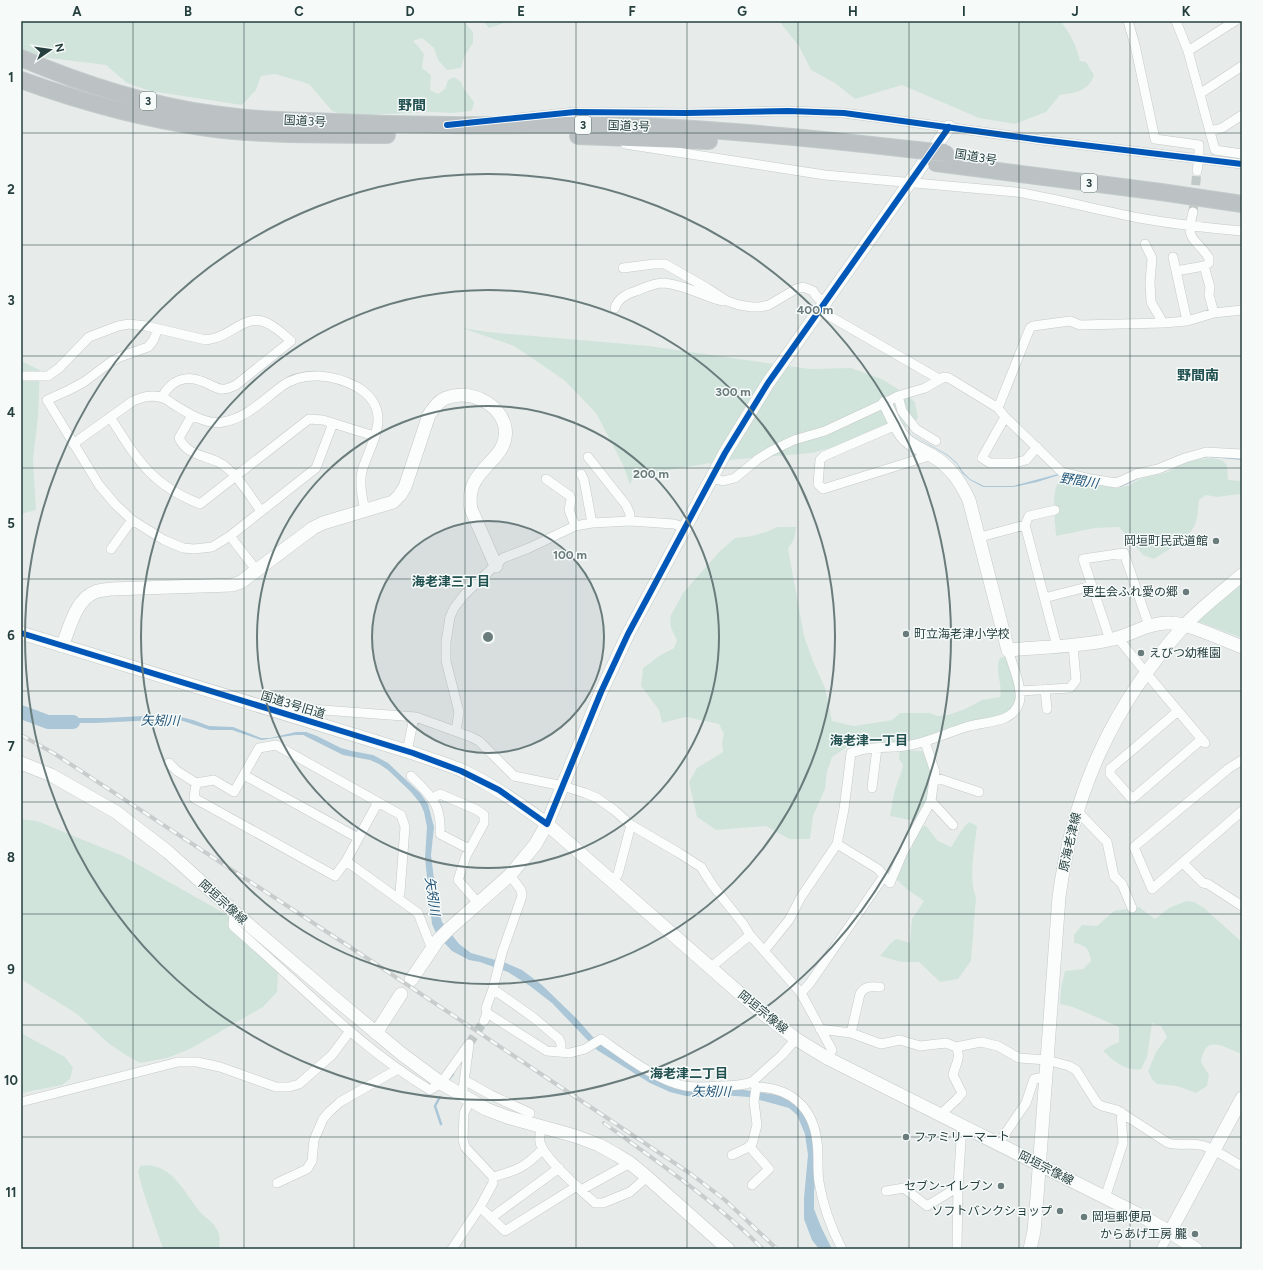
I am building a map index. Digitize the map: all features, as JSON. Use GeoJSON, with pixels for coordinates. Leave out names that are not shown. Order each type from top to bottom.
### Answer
{"type":"FeatureCollection","features":[{"type":"Feature","properties":{"kind":"highway","name":"国道3号"},"geometry":{"type":"LineString","coordinates":[[21,58],[51,71],[98,87],[172,107],[213,114],[247,124],[365,135],[573,136],[720,141],[914,155],[1242,195]]}},
{"type":"Feature","properties":{"kind":"highway","name":"国道3号"},"geometry":{"type":"LineString","coordinates":[[21,80],[92,104],[170,122],[210,128],[293,121],[447,125],[607,125],[675,128],[812,138],[914,155]]}},
{"type":"Feature","properties":{"kind":"highway","name":"国道3号"},"geometry":{"type":"LineString","coordinates":[[941,158],[1242,204]]}},
{"type":"Feature","properties":{"kind":"street"},"geometry":{"type":"LineString","coordinates":[[1128,21],[1135,45],[1155,138],[1199,145],[1197,171]]}},
{"type":"Feature","properties":{"kind":"street"},"geometry":{"type":"LineString","coordinates":[[1176,21],[1188,51],[1201,93],[1215,150],[1242,154]]}},
{"type":"Feature","properties":{"kind":"street"},"geometry":{"type":"LineString","coordinates":[[1188,51],[1235,21]]}},
{"type":"Feature","properties":{"kind":"street"},"geometry":{"type":"LineString","coordinates":[[1201,93],[1242,66]]}},
{"type":"Feature","properties":{"kind":"street"},"geometry":{"type":"LineString","coordinates":[[447,125],[576,112],[686,113],[788,111],[844,113],[1041,140],[1242,164]]}},
{"type":"Feature","properties":{"kind":"street"},"geometry":{"type":"LineString","coordinates":[[1210,131],[1222,128],[1242,115]]}},
{"type":"Feature","properties":{"kind":"street"},"geometry":{"type":"LineString","coordinates":[[411,980],[435,945],[449,929],[510,875],[535,845],[547,824],[601,692],[624,641],[711,478],[768,383],[949,127]]}},
{"type":"Feature","properties":{"kind":"street"},"geometry":{"type":"LineString","coordinates":[[573,136],[825,175],[908,184],[1016,192],[1138,218],[1189,226],[1242,231]]}},
{"type":"Feature","properties":{"kind":"street"},"geometry":{"type":"LineString","coordinates":[[1176,272],[1204,266],[1209,263],[1209,258],[1190,235],[1189,226],[1193,212]]}},
{"type":"Feature","properties":{"kind":"street"},"geometry":{"type":"LineString","coordinates":[[1145,244],[1152,258],[1150,282],[1151,302],[1163,323]]}},
{"type":"Feature","properties":{"kind":"street"},"geometry":{"type":"LineString","coordinates":[[1173,257],[1187,321]]}},
{"type":"Feature","properties":{"kind":"street"},"geometry":{"type":"LineString","coordinates":[[623,268],[665,264],[707,288],[726,301]]}},
{"type":"Feature","properties":{"kind":"street"},"geometry":{"type":"LineString","coordinates":[[1204,266],[1210,287],[1209,295],[1214,313]]}},
{"type":"Feature","properties":{"kind":"street"},"geometry":{"type":"LineString","coordinates":[[615,308],[620,299],[626,295],[648,286],[662,283],[739,305],[760,307],[769,305],[796,289],[803,288],[813,291],[822,306],[939,379]]}},
{"type":"Feature","properties":{"kind":"street"},"geometry":{"type":"LineString","coordinates":[[998,408],[1030,328],[1033,326],[1070,322],[1080,325],[1163,323],[1187,321],[1214,313],[1242,310]]}},
{"type":"Feature","properties":{"kind":"street"},"geometry":{"type":"LineString","coordinates":[[21,376],[48,376],[59,368],[89,337],[118,326],[129,324],[158,328],[206,340],[215,338],[246,321],[261,320],[269,324],[291,341],[229,388],[223,389],[193,378],[187,378],[177,381],[171,385],[162,398]]}},
{"type":"Feature","properties":{"kind":"street"},"geometry":{"type":"LineString","coordinates":[[158,328],[153,341],[148,347],[112,361],[84,382],[47,400],[99,485],[115,504],[132,520],[164,540],[183,548],[194,549],[212,547],[230,536],[316,468],[333,423]]}},
{"type":"Feature","properties":{"kind":"street"},"geometry":{"type":"LineString","coordinates":[[73,444],[133,401],[142,397],[152,396],[162,398],[207,422],[221,422],[235,419],[246,414],[284,385],[292,381],[315,375],[325,376],[365,391],[370,397],[377,412],[378,421],[362,472],[362,489],[365,510]]}},
{"type":"Feature","properties":{"kind":"street"},"geometry":{"type":"LineString","coordinates":[[711,478],[722,481],[735,478],[758,459],[771,451],[794,440],[826,431],[891,399],[925,388],[944,377],[998,408],[1005,417],[1062,472],[1116,483],[1136,474],[1158,469],[1185,458],[1206,452],[1242,454]]}},
{"type":"Feature","properties":{"kind":"street"},"geometry":{"type":"LineString","coordinates":[[62,646],[76,610],[85,597],[96,591],[126,588],[228,585],[241,582],[313,528],[323,523],[393,502],[405,487],[429,415],[435,406],[446,398],[455,396],[476,398],[487,401],[495,408],[503,420],[506,434],[504,443],[500,451],[473,482],[470,501],[471,509],[496,566]]}},
{"type":"Feature","properties":{"kind":"street"},"geometry":{"type":"LineString","coordinates":[[898,396],[902,411],[916,428],[936,441]]}},
{"type":"Feature","properties":{"kind":"street"},"geometry":{"type":"LineString","coordinates":[[764,951],[789,920],[801,897],[837,844],[844,809],[850,753],[862,749],[909,745],[925,742],[966,726],[1004,718],[1017,709],[1020,702],[1020,691],[969,500],[962,485],[944,463],[904,438],[885,403]]}},
{"type":"Feature","properties":{"kind":"street"},"geometry":{"type":"LineString","coordinates":[[192,415],[179,438],[182,444],[191,452],[218,462],[226,467],[261,511]]}},
{"type":"Feature","properties":{"kind":"street"},"geometry":{"type":"LineString","coordinates":[[110,417],[134,455],[148,471],[167,487],[184,498],[200,504],[234,476],[309,420],[323,420],[374,436]]}},
{"type":"Feature","properties":{"kind":"street"},"geometry":{"type":"LineString","coordinates":[[1005,417],[982,458],[990,463],[1014,463],[1026,460],[1037,447]]}},
{"type":"Feature","properties":{"kind":"street"},"geometry":{"type":"LineString","coordinates":[[896,425],[824,456],[820,460],[818,484],[824,489],[932,455]]}},
{"type":"Feature","properties":{"kind":"street"},"geometry":{"type":"LineString","coordinates":[[588,457],[626,505],[630,514],[630,521]]}},
{"type":"Feature","properties":{"kind":"street"},"geometry":{"type":"LineString","coordinates":[[581,474],[584,480],[592,523]]}},
{"type":"Feature","properties":{"kind":"street"},"geometry":{"type":"LineString","coordinates":[[546,479],[570,496],[571,500],[569,510],[575,526]]}},
{"type":"Feature","properties":{"kind":"street"},"geometry":{"type":"LineString","coordinates":[[1055,510],[1029,516],[1025,525],[1057,646]]}},
{"type":"Feature","properties":{"kind":"street"},"geometry":{"type":"LineString","coordinates":[[111,549],[132,520]]}},
{"type":"Feature","properties":{"kind":"street"},"geometry":{"type":"LineString","coordinates":[[456,731],[459,712],[446,661],[446,642],[450,617],[454,608],[464,595],[503,558],[529,548],[575,526],[592,523],[630,521],[674,524],[684,528]]}},
{"type":"Feature","properties":{"kind":"street"},"geometry":{"type":"LineString","coordinates":[[980,537],[1025,525]]}},
{"type":"Feature","properties":{"kind":"street"},"geometry":{"type":"LineString","coordinates":[[230,536],[257,571]]}},
{"type":"Feature","properties":{"kind":"street"},"geometry":{"type":"LineString","coordinates":[[1149,626],[1124,553],[1083,559],[1091,586],[1114,639],[1146,673],[1178,711],[1203,741],[1132,799],[1110,774],[1110,769],[1178,711]]}},
{"type":"Feature","properties":{"kind":"street","name":"原海老津線"},"geometry":{"type":"LineString","coordinates":[[1030,1249],[1034,1231],[1040,1165],[1059,897],[1063,870],[1077,811],[1089,777],[1105,740],[1146,673],[1186,625],[1210,601],[1242,575]]}},
{"type":"Feature","properties":{"kind":"street"},"geometry":{"type":"LineString","coordinates":[[1044,598],[1091,586]]}},
{"type":"Feature","properties":{"kind":"street"},"geometry":{"type":"LineString","coordinates":[[1008,650],[1073,645],[1114,639],[1149,626],[1171,622],[1186,625],[1242,647]]}},
{"type":"Feature","properties":{"kind":"street","name":"国道3号旧道"},"geometry":{"type":"LineString","coordinates":[[21,633],[407,752],[462,771],[480,780],[522,806],[547,824]]}},
{"type":"Feature","properties":{"kind":"street"},"geometry":{"type":"LineString","coordinates":[[1020,691],[1070,688],[1076,680],[1073,645]]}},
{"type":"Feature","properties":{"kind":"street"},"geometry":{"type":"LineString","coordinates":[[1045,689],[1047,709]]}},
{"type":"Feature","properties":{"kind":"street"},"geometry":{"type":"LineString","coordinates":[[274,711],[282,705],[310,709],[414,717],[456,731],[479,741],[514,776],[563,786],[585,792],[597,798],[631,825],[679,852],[701,867],[713,886],[744,925],[750,936],[801,993],[832,1050],[827,1058]]}},
{"type":"Feature","properties":{"kind":"street"},"geometry":{"type":"LineString","coordinates":[[407,752],[414,717]]}},
{"type":"Feature","properties":{"kind":"street"},"geometry":{"type":"LineString","coordinates":[[837,844],[878,869],[890,883],[903,852],[931,801],[935,772],[925,742]]}},
{"type":"Feature","properties":{"kind":"street"},"geometry":{"type":"LineString","coordinates":[[169,763],[177,771],[196,783],[214,780],[234,792],[259,748],[276,745],[401,814],[404,827],[400,893],[398,898]]}},
{"type":"Feature","properties":{"kind":"street"},"geometry":{"type":"LineString","coordinates":[[872,788],[877,748]]}},
{"type":"Feature","properties":{"kind":"street"},"geometry":{"type":"LineString","coordinates":[[1242,760],[1228,769],[1134,847],[1152,889],[1242,811]]}},
{"type":"Feature","properties":{"kind":"street","name":"岡垣宗像線"},"geometry":{"type":"LineString","coordinates":[[21,763],[51,775],[116,812],[168,852],[234,912],[376,1033],[441,1083],[466,1099],[486,1109],[508,1117],[575,1136],[599,1145],[630,1163],[728,1249]]}},
{"type":"Feature","properties":{"kind":"street"},"geometry":{"type":"LineString","coordinates":[[244,775],[358,838]]}},
{"type":"Feature","properties":{"kind":"street"},"geometry":{"type":"LineString","coordinates":[[411,776],[432,798],[437,809],[440,834],[469,849]]}},
{"type":"Feature","properties":{"kind":"street"},"geometry":{"type":"LineString","coordinates":[[934,778],[979,792]]}},
{"type":"Feature","properties":{"kind":"street"},"geometry":{"type":"LineString","coordinates":[[196,783],[194,798],[335,876],[346,862],[378,802]]}},
{"type":"Feature","properties":{"kind":"street"},"geometry":{"type":"LineString","coordinates":[[432,798],[440,794],[477,810],[484,815],[484,823],[469,849],[458,880],[478,903]]}},
{"type":"Feature","properties":{"kind":"street"},"geometry":{"type":"LineString","coordinates":[[931,801],[953,825]]}},
{"type":"Feature","properties":{"kind":"street"},"geometry":{"type":"LineString","coordinates":[[1077,811],[1107,842],[1114,876],[1122,884],[1132,908]]}},
{"type":"Feature","properties":{"kind":"street","name":"岡垣宗像線"},"geometry":{"type":"LineString","coordinates":[[547,824],[710,968],[796,1039],[827,1058],[1170,1232],[1196,1249]]}},
{"type":"Feature","properties":{"kind":"street"},"geometry":{"type":"LineString","coordinates":[[612,882],[618,874],[631,825]]}},
{"type":"Feature","properties":{"kind":"street"},"geometry":{"type":"LineString","coordinates":[[346,862],[418,913],[435,945]]}},
{"type":"Feature","properties":{"kind":"street"},"geometry":{"type":"LineString","coordinates":[[1183,863],[1203,883],[1208,884],[1242,906]]}},
{"type":"Feature","properties":{"kind":"street"},"geometry":{"type":"LineString","coordinates":[[510,875],[521,890],[522,896],[502,953],[493,990],[486,1008],[485,1017],[548,1051],[570,1053],[585,1048],[601,1039],[643,1067],[659,1076],[684,1086],[736,1086],[754,1084],[775,1089],[794,1097],[808,1111],[814,1127],[818,1143],[819,1182],[825,1208],[833,1232],[842,1249]]}},
{"type":"Feature","properties":{"kind":"street"},"geometry":{"type":"LineString","coordinates":[[801,993],[810,983],[884,876]]}},
{"type":"Feature","properties":{"kind":"street"},"geometry":{"type":"LineString","coordinates":[[234,912],[233,926],[350,1031],[398,1069],[430,1090],[441,1083],[470,1044],[464,1080],[466,1099],[462,1140],[465,1147],[492,1177],[493,1183],[480,1207],[452,1249]]}},
{"type":"Feature","properties":{"kind":"street"},"geometry":{"type":"LineString","coordinates":[[710,968],[750,936]]}},
{"type":"Feature","properties":{"kind":"street"},"geometry":{"type":"LineString","coordinates":[[850,1033],[860,994],[863,989],[867,987],[880,987]]}},
{"type":"Feature","properties":{"kind":"street"},"geometry":{"type":"LineString","coordinates":[[493,990],[534,1018],[559,1039],[562,1044],[561,1053]]}},
{"type":"Feature","properties":{"kind":"street"},"geometry":{"type":"LineString","coordinates":[[376,1033],[401,994]]}},
{"type":"Feature","properties":{"kind":"street"},"geometry":{"type":"LineString","coordinates":[[820,1029],[850,1033],[881,1044],[900,1040],[920,1046],[946,1043],[956,1047],[981,1042],[998,1046],[1019,1058],[1047,1060],[1069,1066],[1076,1070],[1097,1103],[1102,1106],[1121,1112],[1168,1143],[1176,1145],[1201,1145],[1242,1166]]}},
{"type":"Feature","properties":{"kind":"street"},"geometry":{"type":"LineString","coordinates":[[21,1102],[178,1062],[197,1062],[220,1067],[276,1087],[289,1088],[299,1084],[332,1055],[350,1031]]}},
{"type":"Feature","properties":{"kind":"street"},"geometry":{"type":"LineString","coordinates":[[732,1156],[752,1144],[756,1125],[754,1084],[796,1039]]}},
{"type":"Feature","properties":{"kind":"street"},"geometry":{"type":"LineString","coordinates":[[940,1115],[962,1093],[952,1074],[959,1056],[959,1052],[956,1047]]}},
{"type":"Feature","properties":{"kind":"street"},"geometry":{"type":"LineString","coordinates":[[277,1183],[307,1169],[312,1161],[314,1140],[323,1119],[329,1112],[340,1102],[398,1069]]}},
{"type":"Feature","properties":{"kind":"street"},"geometry":{"type":"LineString","coordinates":[[998,1144],[1026,1103],[1034,1079],[1046,1077]]}},
{"type":"Feature","properties":{"kind":"street"},"geometry":{"type":"LineString","coordinates":[[464,1080],[491,1095],[530,1113]]}},
{"type":"Feature","properties":{"kind":"street"},"geometry":{"type":"LineString","coordinates":[[486,1109],[491,1095]]}},
{"type":"Feature","properties":{"kind":"street"},"geometry":{"type":"LineString","coordinates":[[1160,1249],[1214,1151],[1239,1110],[1242,1098]]}},
{"type":"Feature","properties":{"kind":"street"},"geometry":{"type":"LineString","coordinates":[[1105,1198],[1123,1143],[1121,1112]]}},
{"type":"Feature","properties":{"kind":"street"},"geometry":{"type":"LineString","coordinates":[[542,1126],[540,1141],[543,1149],[559,1168],[595,1203],[603,1203],[630,1192],[647,1177]]}},
{"type":"Feature","properties":{"kind":"street"},"geometry":{"type":"LineString","coordinates":[[957,1249],[958,1187],[962,1126]]}},
{"type":"Feature","properties":{"kind":"street"},"geometry":{"type":"LineString","coordinates":[[749,1146],[769,1169],[752,1185]]}},
{"type":"Feature","properties":{"kind":"street"},"geometry":{"type":"LineString","coordinates":[[492,1177],[521,1168],[543,1149]]}},
{"type":"Feature","properties":{"kind":"street"},"geometry":{"type":"LineString","coordinates":[[480,1207],[505,1231],[579,1188],[630,1163]]}},
{"type":"Feature","properties":{"kind":"street"},"geometry":{"type":"LineString","coordinates":[[490,1218],[559,1168]]}},
{"type":"Feature","properties":{"kind":"street"},"geometry":{"type":"LineString","coordinates":[[886,1191],[904,1188],[927,1206],[958,1187]]}},
{"type":"Feature","properties":{"kind":"shaded area"},"geometry":{"type":"Polygon","coordinates":[[[21,21],[464,21],[473,32],[473,43],[465,55],[461,68],[447,70],[438,60],[434,48],[422,38],[413,41],[424,54],[422,68],[431,75],[430,90],[438,94],[445,89],[448,80],[454,77],[461,82],[464,89],[474,102],[471,111],[452,113],[431,112],[346,116],[332,111],[309,84],[275,74],[261,76],[256,90],[242,105],[150,91],[127,83],[106,65],[33,56],[21,50],[21,21]]]}},
{"type":"Feature","properties":{"kind":"shaded area"},"geometry":{"type":"Polygon","coordinates":[[[483,21],[510,21],[489,28],[483,21]]]}},
{"type":"Feature","properties":{"kind":"shaded area"},"geometry":{"type":"Polygon","coordinates":[[[779,21],[1060,21],[1073,40],[1080,61],[1086,62],[1094,75],[1089,85],[1085,88],[1076,92],[1060,95],[1046,112],[1015,124],[979,118],[902,85],[855,99],[835,83],[811,70],[799,46],[779,21]]]}},
{"type":"Feature","properties":{"kind":"shaded area"},"geometry":{"type":"Polygon","coordinates":[[[462,328],[488,332],[649,346],[810,369],[851,368],[882,379],[907,395],[915,402],[918,418],[909,426],[812,453],[729,460],[662,471],[646,472],[636,476],[630,485],[623,465],[596,413],[564,380],[514,346],[462,328]]]}},
{"type":"Feature","properties":{"kind":"shaded area"},"geometry":{"type":"Polygon","coordinates":[[[21,361],[40,370],[38,416],[33,460],[36,510],[21,514],[21,361]]]}},
{"type":"Feature","properties":{"kind":"shaded area"},"geometry":{"type":"Polygon","coordinates":[[[1212,458],[1222,460],[1227,465],[1228,480],[1242,481],[1242,495],[1217,497],[1206,495],[1199,500],[1198,514],[1194,528],[1178,543],[1154,559],[1143,555],[1119,527],[1095,528],[1056,536],[1054,497],[1055,490],[1061,478],[1082,483],[1118,488],[1130,486],[1134,482],[1143,478],[1171,471],[1181,464],[1212,458]]]}},
{"type":"Feature","properties":{"kind":"shaded area"},"geometry":{"type":"Polygon","coordinates":[[[777,527],[796,527],[794,539],[788,549],[804,636],[825,688],[832,721],[854,726],[892,720],[900,713],[930,713],[937,716],[948,715],[965,709],[982,700],[1000,697],[1001,692],[998,662],[1000,658],[1006,656],[1013,674],[1016,689],[1015,701],[1012,708],[1006,713],[905,743],[862,743],[847,747],[832,757],[827,772],[825,789],[813,816],[810,839],[789,839],[766,826],[716,830],[697,817],[689,782],[697,768],[723,752],[722,743],[724,734],[719,724],[686,717],[662,723],[659,710],[641,686],[643,668],[659,656],[674,648],[677,640],[671,628],[670,617],[683,593],[720,551],[735,538],[757,535],[777,527]]]}},
{"type":"Feature","properties":{"kind":"shaded area"},"geometry":{"type":"Polygon","coordinates":[[[1242,583],[1242,638],[1197,621],[1242,583]]]}},
{"type":"Feature","properties":{"kind":"shaded area"},"geometry":{"type":"Polygon","coordinates":[[[900,750],[922,751],[927,755],[932,772],[926,806],[915,821],[890,816],[894,792],[903,765],[899,759],[900,750]]]}},
{"type":"Feature","properties":{"kind":"shaded area"},"geometry":{"type":"Polygon","coordinates":[[[21,819],[37,821],[123,856],[275,942],[279,952],[277,992],[263,1007],[190,1049],[167,1058],[140,1063],[124,1054],[108,1043],[77,1014],[21,979],[21,819]]]}},
{"type":"Feature","properties":{"kind":"shaded area"},"geometry":{"type":"Polygon","coordinates":[[[969,822],[977,826],[972,872],[972,881],[976,897],[971,961],[958,979],[940,982],[919,962],[901,962],[880,956],[896,939],[910,943],[912,919],[924,901],[896,879],[905,853],[912,848],[912,840],[918,828],[926,826],[938,841],[951,847],[969,822]]]}},
{"type":"Feature","properties":{"kind":"shaded area"},"geometry":{"type":"Polygon","coordinates":[[[1186,901],[1194,902],[1204,908],[1242,942],[1242,1054],[1216,1044],[1207,1048],[1203,1053],[1201,1062],[1209,1075],[1207,1086],[1196,1093],[1177,1086],[1157,1084],[1152,1079],[1148,1071],[1156,1052],[1167,1037],[1161,1026],[1152,1023],[1147,1057],[1141,1069],[1130,1069],[1120,1065],[1103,1051],[1119,1042],[1119,1027],[1073,1007],[1060,1004],[1061,988],[1065,971],[1083,969],[1091,961],[1088,950],[1081,945],[1074,943],[1074,935],[1082,925],[1097,926],[1114,911],[1139,907],[1155,919],[1169,908],[1186,901]]]}},
{"type":"Feature","properties":{"kind":"shaded area"},"geometry":{"type":"Polygon","coordinates":[[[21,1033],[65,1057],[73,1068],[70,1079],[62,1085],[21,1093],[21,1033]]]}},
{"type":"Feature","properties":{"kind":"shaded area"},"geometry":{"type":"Polygon","coordinates":[[[147,1165],[157,1167],[165,1171],[178,1182],[201,1213],[215,1226],[218,1231],[220,1241],[219,1249],[163,1249],[138,1172],[140,1166],[147,1165]]]}},
{"type":"Feature","properties":{"kind":"water","name":"野間川"},"geometry":{"type":"Polygon","coordinates":[[[906,431],[948,455],[957,463],[970,479],[984,486],[1013,486],[1058,474],[1128,482],[1195,456],[1242,457],[1242,460],[1209,457],[1193,459],[1164,472],[1142,477],[1121,487],[1091,483],[1059,475],[1037,482],[1013,487],[983,487],[970,480],[962,473],[957,464],[948,456],[906,431]]]}},
{"type":"Feature","properties":{"kind":"water"},"geometry":{"type":"Polygon","coordinates":[[[177,716],[209,726],[233,727],[261,738],[270,738],[296,732],[306,732],[341,748],[373,755],[388,763],[420,793],[428,804],[434,827],[431,855],[437,904],[442,922],[459,944],[471,953],[506,963],[522,970],[542,985],[593,1037],[660,1081],[738,1089],[783,1096],[805,1112],[812,1128],[816,1172],[814,1209],[832,1249],[819,1249],[812,1240],[804,1219],[804,1198],[808,1155],[805,1134],[797,1115],[789,1108],[749,1097],[722,1095],[700,1097],[686,1096],[670,1092],[650,1083],[597,1050],[552,1003],[530,986],[508,972],[480,962],[469,960],[452,951],[437,935],[432,924],[425,858],[427,827],[424,812],[420,803],[411,792],[388,770],[370,760],[343,755],[303,735],[261,740],[232,730],[210,730],[177,719],[95,723],[53,723],[56,718],[177,716]]]}},
{"type":"Feature","properties":{"kind":"waterway","name":"矢矧川"},"geometry":{"type":"LineString","coordinates":[[21,712],[48,722],[73,722]]}},
{"type":"Feature","properties":{"kind":"waterway"},"geometry":{"type":"LineString","coordinates":[[450,1078],[453,1074]]}},
{"type":"Feature","properties":{"kind":"waterway"},"geometry":{"type":"LineString","coordinates":[[440,1097],[435,1106],[441,1124]]}},
{"type":"Feature","properties":{"kind":"tunnel"},"geometry":{"type":"LineString","coordinates":[[1193,212],[1197,171]]}},
{"type":"Feature","properties":{"kind":"tunnel"},"geometry":{"type":"LineString","coordinates":[[469,1044],[484,1021]]}},
{"type":"Feature","properties":{"kind":"railway"},"geometry":{"type":"LineString","coordinates":[[21,735],[55,754],[382,968],[691,1174],[725,1200],[777,1249]]}},
{"type":"Feature","properties":{"kind":"railway"},"geometry":{"type":"LineString","coordinates":[[604,1123],[706,1199],[745,1231],[763,1249]]}},
{"type":"Feature","properties":{"kind":"cycle path"},"geometry":{"type":"LineString","coordinates":[[447,125],[575,112],[686,113],[788,111],[844,113],[1041,140],[1242,164]]}},
{"type":"Feature","properties":{"kind":"cycle path"},"geometry":{"type":"LineString","coordinates":[[21,633],[413,753],[461,771],[499,790],[547,824],[601,692],[628,634],[725,453],[768,383],[949,127]]}},
{"type":"Feature","properties":{"kind":"place","name":"岡垣町民武道館"},"geometry":{"type":"Point","coordinates":[1216,541]}},
{"type":"Feature","properties":{"kind":"place","name":"更生会ふれ愛の郷"},"geometry":{"type":"Point","coordinates":[1186,592]}},
{"type":"Feature","properties":{"kind":"place","name":"町立海老津小学校"},"geometry":{"type":"Point","coordinates":[906,634]}},
{"type":"Feature","properties":{"kind":"place","name":"えびつ幼稚園"},"geometry":{"type":"Point","coordinates":[1141,653]}},
{"type":"Feature","properties":{"kind":"place","name":"ファミリーマート"},"geometry":{"type":"Point","coordinates":[906,1137]}},
{"type":"Feature","properties":{"kind":"place","name":"セブン-イレブン"},"geometry":{"type":"Point","coordinates":[1001,1186]}},
{"type":"Feature","properties":{"kind":"place","name":"ソフトバンクショップ"},"geometry":{"type":"Point","coordinates":[1060,1211]}},
{"type":"Feature","properties":{"kind":"place","name":"岡垣郵便局"},"geometry":{"type":"Point","coordinates":[1084,1217]}},
{"type":"Feature","properties":{"kind":"place","name":"からあげ工房 朧"},"geometry":{"type":"Point","coordinates":[1195,1234]}},
{"type":"Feature","properties":{"kind":"district","name":"野間"},"geometry":{"type":"Point","coordinates":[412,105]}},
{"type":"Feature","properties":{"kind":"district","name":"野間南"},"geometry":{"type":"Point","coordinates":[1198,375]}},
{"type":"Feature","properties":{"kind":"district","name":"海老津三丁目"},"geometry":{"type":"Point","coordinates":[451,581]}},
{"type":"Feature","properties":{"kind":"district","name":"海老津一丁目"},"geometry":{"type":"Point","coordinates":[869,740]}},
{"type":"Feature","properties":{"kind":"district","name":"海老津二丁目"},"geometry":{"type":"Point","coordinates":[689,1073]}}]}
